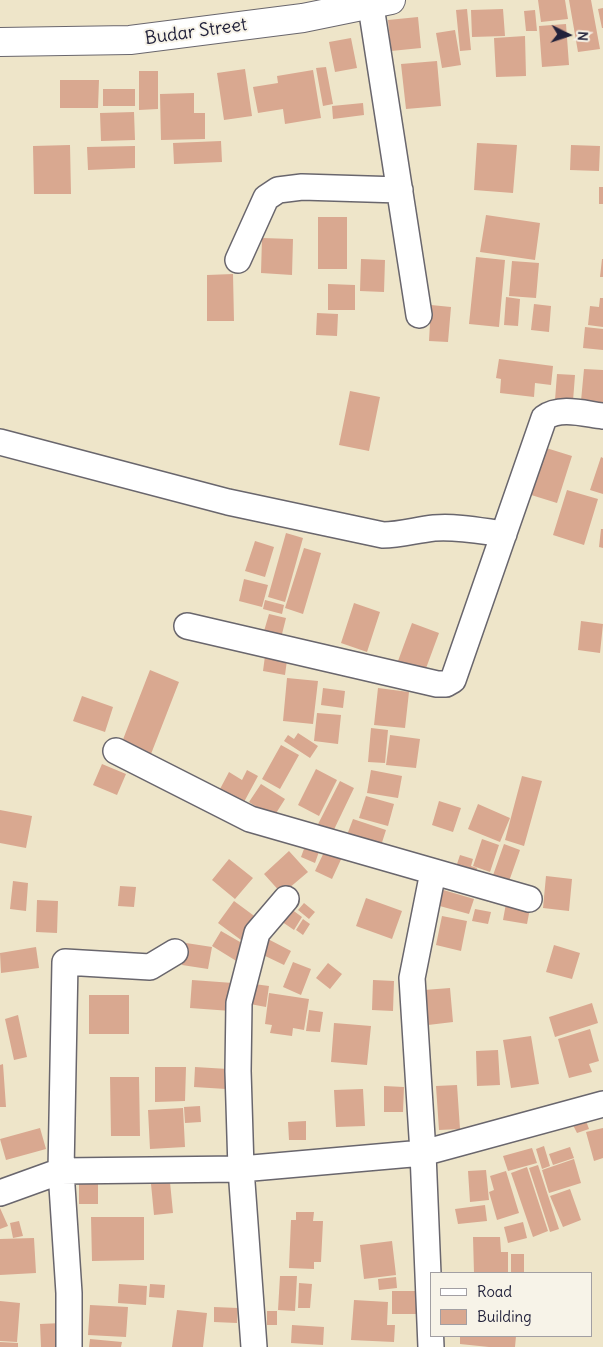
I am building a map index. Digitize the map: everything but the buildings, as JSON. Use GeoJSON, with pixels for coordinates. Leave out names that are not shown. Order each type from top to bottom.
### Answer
{"type":"FeatureCollection","features":[{"type":"Feature","properties":{"kind":"main road","name":"Budar Street"},"geometry":{"type":"LineString","coordinates":[[0,42],[130,40],[303,18],[377,1]]}},
{"type":"Feature","properties":{"kind":"street"},"geometry":{"type":"LineString","coordinates":[[377,1],[400,190],[419,315]]}},
{"type":"Feature","properties":{"kind":"street"},"geometry":{"type":"LineString","coordinates":[[238,260],[266,198],[278,190],[302,187],[400,190]]}},
{"type":"Feature","properties":{"kind":"street"},"geometry":{"type":"LineString","coordinates":[[188,626],[428,682],[446,684],[453,680],[544,418],[551,413],[564,412],[603,416]]}},
{"type":"Feature","properties":{"kind":"street"},"geometry":{"type":"LineString","coordinates":[[0,442],[228,502],[383,535],[397,535],[434,528],[504,534]]}},
{"type":"Feature","properties":{"kind":"street"},"geometry":{"type":"LineString","coordinates":[[116,751],[250,819],[529,899]]}},
{"type":"Feature","properties":{"kind":"street"},"geometry":{"type":"LineString","coordinates":[[430,1323],[423,1153],[412,978],[433,872]]}},
{"type":"Feature","properties":{"kind":"street"},"geometry":{"type":"LineString","coordinates":[[254,1347],[242,1169],[238,1071],[239,1003],[256,933],[286,899]]}},
{"type":"Feature","properties":{"kind":"street"},"geometry":{"type":"LineString","coordinates":[[68,1347],[69,1293],[61,1171],[65,962],[150,967],[175,952]]}},
{"type":"Feature","properties":{"kind":"street"},"geometry":{"type":"LineString","coordinates":[[0,1193],[61,1171],[242,1169],[423,1153],[603,1104]]}}]}
